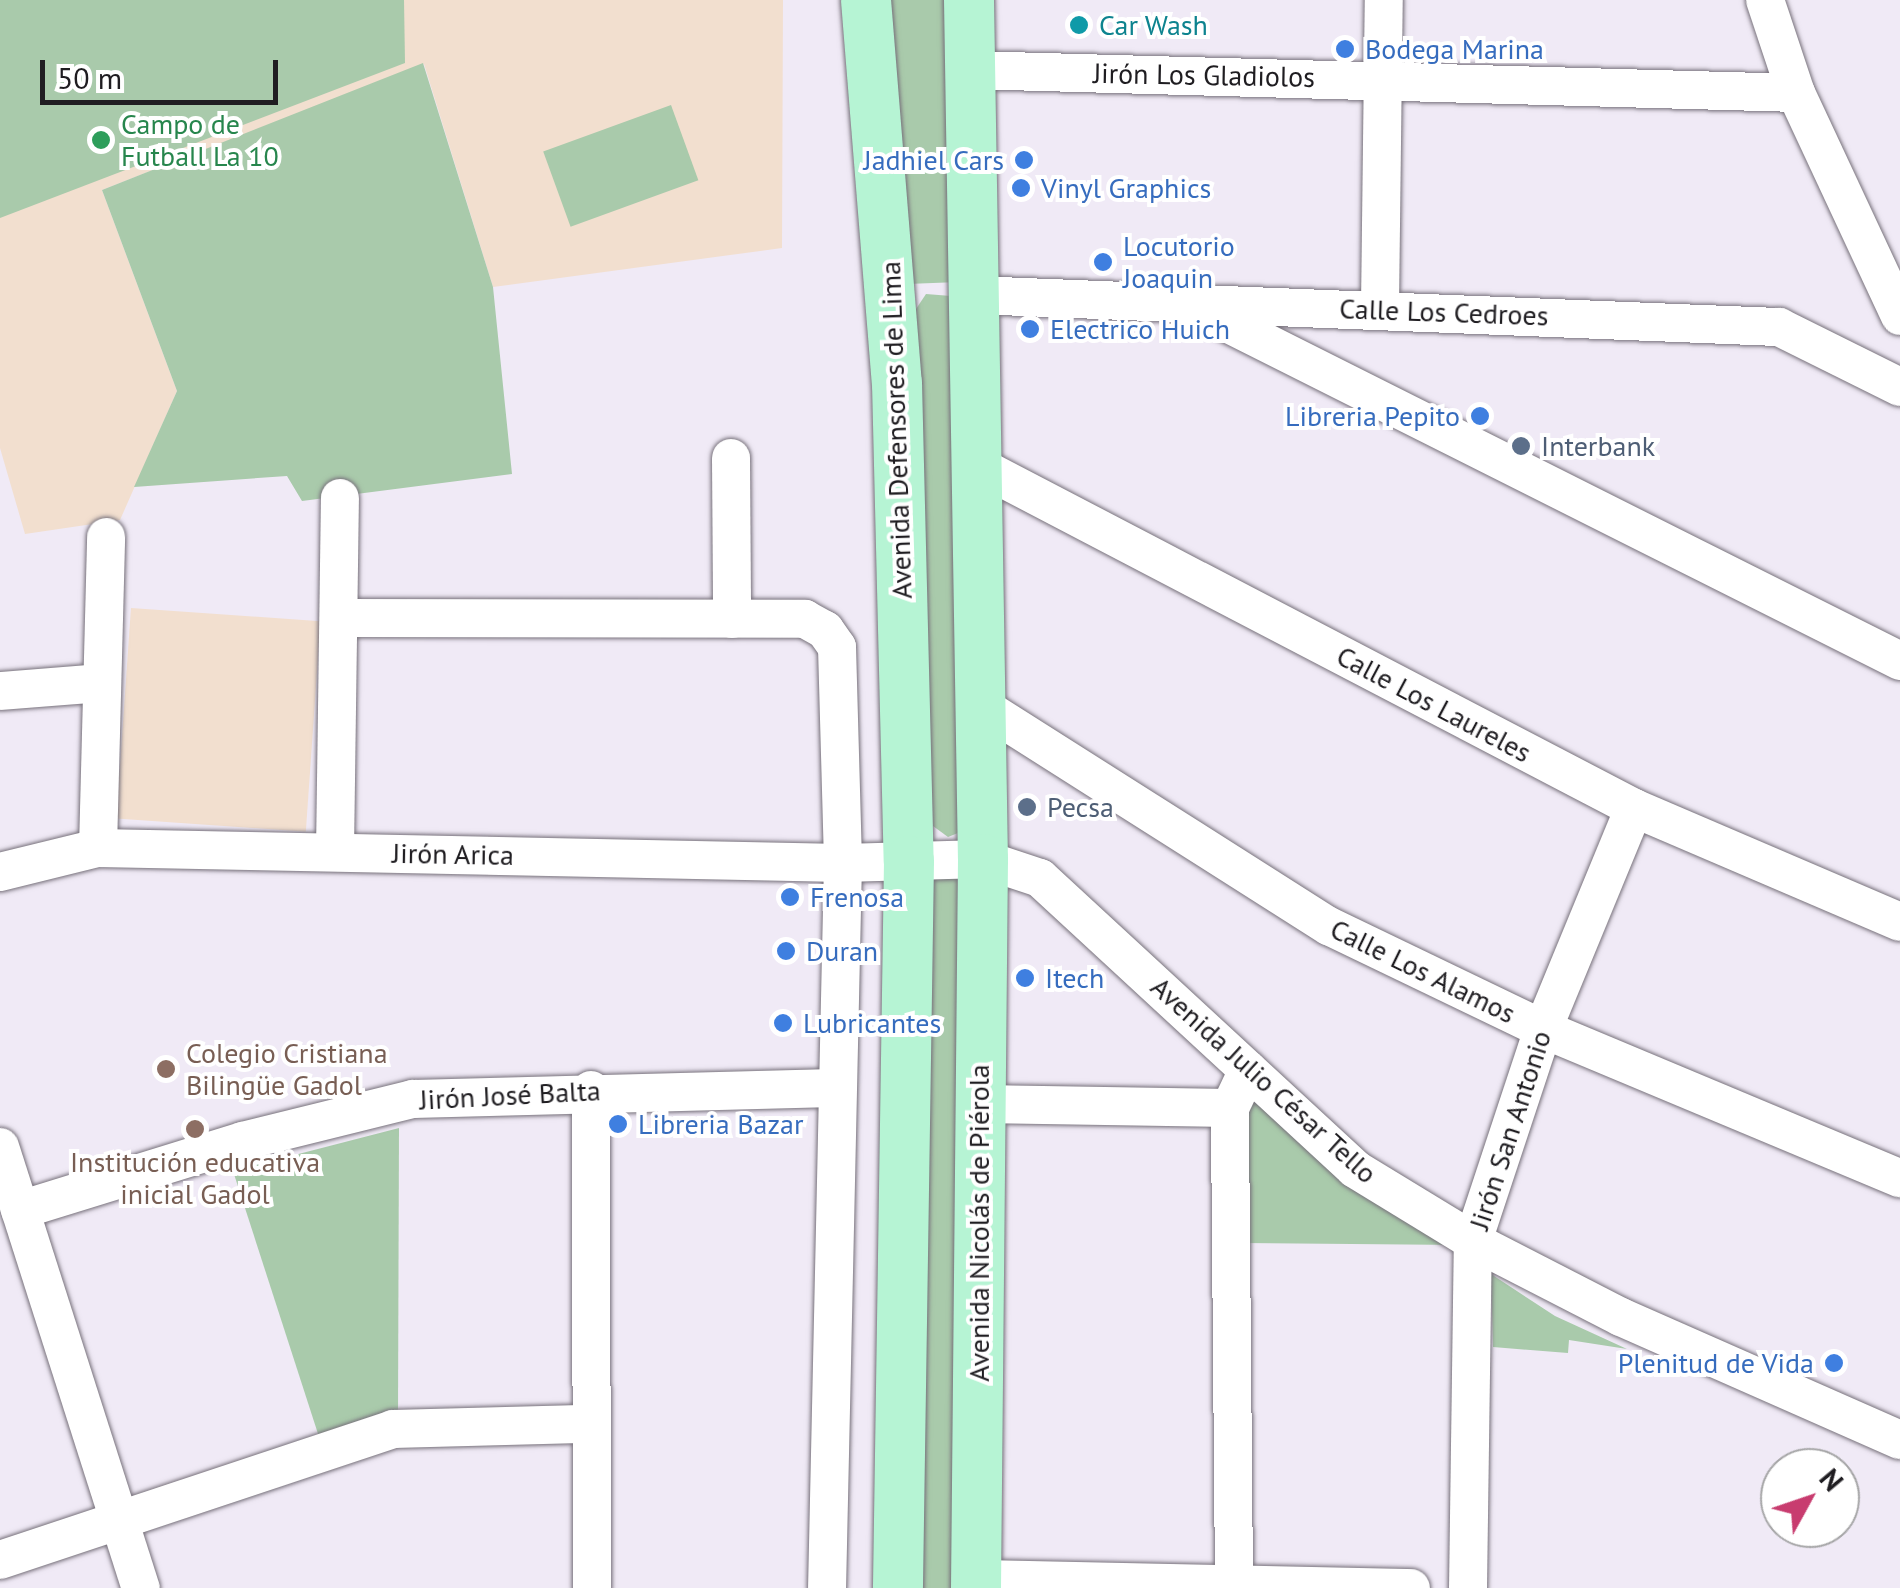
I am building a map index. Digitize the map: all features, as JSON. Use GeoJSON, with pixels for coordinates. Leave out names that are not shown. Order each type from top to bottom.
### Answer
{"type":"FeatureCollection","features":[{"type":"Feature","properties":{"kind":"main road","name":"Avenida Defensores de Lima"},"geometry":{"type":"LineString","coordinates":[[866,0],[896,350],[909,861]]}},
{"type":"Feature","properties":{"kind":"main road"},"geometry":{"type":"LineString","coordinates":[[968,0],[982,859]]}},
{"type":"Feature","properties":{"kind":"main road","name":"Avenida Nicolás de Piérola"},"geometry":{"type":"LineString","coordinates":[[976,1584],[982,859]]}},
{"type":"Feature","properties":{"kind":"main road"},"geometry":{"type":"LineString","coordinates":[[898,1588],[909,861]]}},
{"type":"Feature","properties":{"kind":"street"},"geometry":{"type":"LineString","coordinates":[[1380,307],[1384,0]]}},
{"type":"Feature","properties":{"kind":"street"},"geometry":{"type":"LineString","coordinates":[[1765,0],[1796,94],[1900,316]]}},
{"type":"Feature","properties":{"kind":"street","name":"Jirón Los Gladiolos"},"geometry":{"type":"LineString","coordinates":[[970,70],[1384,79],[1796,94]]}},
{"type":"Feature","properties":{"kind":"street","name":"Calle Los Cedroes"},"geometry":{"type":"LineString","coordinates":[[974,295],[1196,308],[1380,307],[1779,328],[1900,387]]}},
{"type":"Feature","properties":{"kind":"street"},"geometry":{"type":"LineString","coordinates":[[1196,308],[1900,661]]}},
{"type":"Feature","properties":{"kind":"street"},"geometry":{"type":"LineString","coordinates":[[731,458],[732,619]]}},
{"type":"Feature","properties":{"kind":"street","name":"Calle Los Laureles"},"geometry":{"type":"LineString","coordinates":[[977,466],[1634,808],[1900,922]]}},
{"type":"Feature","properties":{"kind":"street"},"geometry":{"type":"LineString","coordinates":[[335,852],[340,498]]}},
{"type":"Feature","properties":{"kind":"street"},"geometry":{"type":"LineString","coordinates":[[98,848],[106,537]]}},
{"type":"Feature","properties":{"kind":"street"},"geometry":{"type":"LineString","coordinates":[[338,618],[805,620],[825,630],[838,654],[843,863],[834,1088],[827,1588]]}},
{"type":"Feature","properties":{"kind":"street"},"geometry":{"type":"LineString","coordinates":[[0,692],[102,683]]}},
{"type":"Feature","properties":{"kind":"street","name":"Calle Los Alamos"},"geometry":{"type":"LineString","coordinates":[[977,703],[1328,926],[1543,1029],[1900,1178]]}},
{"type":"Feature","properties":{"kind":"street","name":"Jirón San Antonio"},"geometry":{"type":"LineString","coordinates":[[1468,1588],[1473,1241],[1543,1029],[1634,808]]}},
{"type":"Feature","properties":{"kind":"street","name":"Jirón Arica"},"geometry":{"type":"LineString","coordinates":[[0,872],[98,848],[843,863],[909,861]]}},
{"type":"Feature","properties":{"kind":"street","name":"Avenida Julio César Tello"},"geometry":{"type":"LineString","coordinates":[[909,861],[982,859],[1040,878],[1355,1169],[1473,1241],[1621,1317],[1900,1440]]}},
{"type":"Feature","properties":{"kind":"street"},"geometry":{"type":"LineString","coordinates":[[1234,1583],[1230,1108],[1248,1070]]}},
{"type":"Feature","properties":{"kind":"street","name":"Jirón José Balta"},"geometry":{"type":"LineString","coordinates":[[20,1210],[395,1102],[591,1090],[834,1088]]}},
{"type":"Feature","properties":{"kind":"street"},"geometry":{"type":"LineString","coordinates":[[591,1090],[592,1588]]}},
{"type":"Feature","properties":{"kind":"street"},"geometry":{"type":"LineString","coordinates":[[980,1104],[1230,1108]]}},
{"type":"Feature","properties":{"kind":"street"},"geometry":{"type":"LineString","coordinates":[[0,1147],[141,1588]]}},
{"type":"Feature","properties":{"kind":"street"},"geometry":{"type":"LineString","coordinates":[[0,1560],[392,1428],[590,1424]]}},
{"type":"Feature","properties":{"kind":"street"},"geometry":{"type":"LineString","coordinates":[[976,1584],[1234,1583],[1411,1588]]}},
{"type":"Feature","properties":{"kind":"shaded area"},"geometry":{"type":"Polygon","coordinates":[[[0,0],[783,0],[782,248],[493,287],[424,64],[102,190],[177,391],[120,520],[25,534],[0,448],[0,0]]]}},
{"type":"Feature","properties":{"kind":"shaded area"},"geometry":{"type":"Polygon","coordinates":[[[131,608],[321,621],[306,832],[116,818],[131,608]]]}},
{"type":"Feature","properties":{"kind":"green space","name":"Campo de Futball La 10"},"geometry":{"type":"Polygon","coordinates":[[[0,0],[404,0],[405,63],[0,218],[0,0]]]}},
{"type":"Feature","properties":{"kind":"green space"},"geometry":{"type":"Polygon","coordinates":[[[888,0],[958,0],[959,282],[907,284],[888,0]]]}},
{"type":"Feature","properties":{"kind":"green space"},"geometry":{"type":"Polygon","coordinates":[[[423,63],[493,287],[512,474],[302,501],[287,476],[134,487],[177,391],[102,190],[423,63]]]}},
{"type":"Feature","properties":{"kind":"green space"},"geometry":{"type":"Polygon","coordinates":[[[671,105],[698,180],[571,227],[543,152],[671,105]]]}},
{"type":"Feature","properties":{"kind":"green space"},"geometry":{"type":"Polygon","coordinates":[[[926,294],[951,296],[963,831],[948,837],[933,826],[914,312],[926,294]]]}},
{"type":"Feature","properties":{"kind":"green space"},"geometry":{"type":"Polygon","coordinates":[[[951,875],[959,880],[967,1588],[912,1588],[931,877],[951,875]]]}},
{"type":"Feature","properties":{"kind":"green space"},"geometry":{"type":"Polygon","coordinates":[[[1254,1091],[1461,1245],[1242,1243],[1244,1134],[1254,1091]]]}},
{"type":"Feature","properties":{"kind":"green space"},"geometry":{"type":"Polygon","coordinates":[[[399,1128],[398,1414],[320,1440],[233,1171],[399,1128]]]}},
{"type":"Feature","properties":{"kind":"green space"},"geometry":{"type":"Polygon","coordinates":[[[1491,1274],[1555,1316],[1627,1349],[1569,1340],[1568,1353],[1493,1347],[1491,1274]]]}},
{"type":"Feature","properties":{"kind":"place","name":"Car Wash"},"geometry":{"type":"Point","coordinates":[1079,25]}},
{"type":"Feature","properties":{"kind":"place","name":"Bodega Marina"},"geometry":{"type":"Point","coordinates":[1345,49]}},
{"type":"Feature","properties":{"kind":"place","name":"Campo de Futball La 10"},"geometry":{"type":"Point","coordinates":[101,140]}},
{"type":"Feature","properties":{"kind":"place","name":"Jadhiel Cars"},"geometry":{"type":"Point","coordinates":[1024,160]}},
{"type":"Feature","properties":{"kind":"place","name":"Vinyl Graphics"},"geometry":{"type":"Point","coordinates":[1021,188]}},
{"type":"Feature","properties":{"kind":"place","name":"Locutorio Joaquin"},"geometry":{"type":"Point","coordinates":[1103,262]}},
{"type":"Feature","properties":{"kind":"place","name":"Electrico Huich"},"geometry":{"type":"Point","coordinates":[1030,329]}},
{"type":"Feature","properties":{"kind":"place","name":"Libreria Pepito"},"geometry":{"type":"Point","coordinates":[1480,416]}},
{"type":"Feature","properties":{"kind":"place","name":"Interbank"},"geometry":{"type":"Point","coordinates":[1521,446]}},
{"type":"Feature","properties":{"kind":"place","name":"Pecsa"},"geometry":{"type":"Point","coordinates":[1027,807]}},
{"type":"Feature","properties":{"kind":"place","name":"Frenosa"},"geometry":{"type":"Point","coordinates":[790,897]}},
{"type":"Feature","properties":{"kind":"place","name":"Duran"},"geometry":{"type":"Point","coordinates":[786,951]}},
{"type":"Feature","properties":{"kind":"place","name":"Itech"},"geometry":{"type":"Point","coordinates":[1025,978]}},
{"type":"Feature","properties":{"kind":"place","name":"Lubricantes"},"geometry":{"type":"Point","coordinates":[783,1023]}},
{"type":"Feature","properties":{"kind":"place","name":"Colegio Cristiana Bilingüe Gadol"},"geometry":{"type":"Point","coordinates":[166,1069]}},
{"type":"Feature","properties":{"kind":"place","name":"Libreria Bazar"},"geometry":{"type":"Point","coordinates":[618,1124]}},
{"type":"Feature","properties":{"kind":"place","name":"Institución educativa inicial Gadol"},"geometry":{"type":"Point","coordinates":[195,1129]}},
{"type":"Feature","properties":{"kind":"place","name":"Plenitud de Vida"},"geometry":{"type":"Point","coordinates":[1834,1363]}}]}
